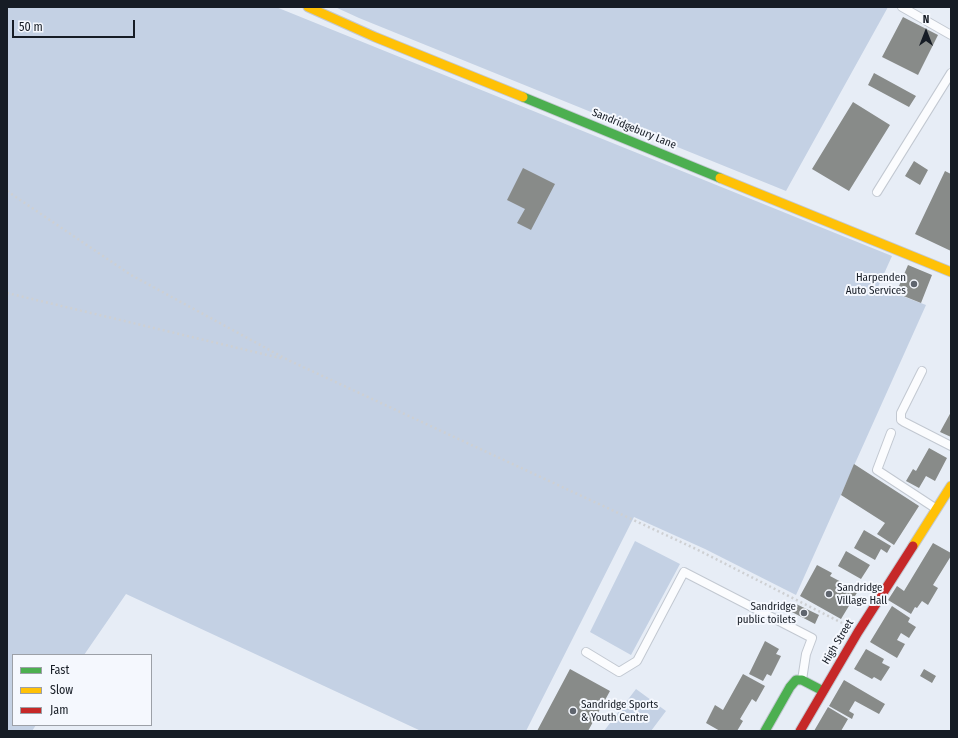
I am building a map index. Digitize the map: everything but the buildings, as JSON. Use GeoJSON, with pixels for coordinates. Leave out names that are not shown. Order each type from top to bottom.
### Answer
{"type":"FeatureCollection","features":[{"type":"Feature","properties":{"kind":"street","name":"Sandridgebury Lane"},"geometry":{"type":"LineString","coordinates":[[308,7],[375,37],[951,272]]}},
{"type":"Feature","properties":{"kind":"street","name":"High Street"},"geometry":{"type":"LineString","coordinates":[[800,731],[858,632],[951,486]]}},
{"type":"Feature","properties":{"kind":"street"},"geometry":{"type":"LineString","coordinates":[[765,731],[790,687],[796,680],[802,680],[823,690]]}},
{"type":"Feature","properties":{"kind":"lane"},"geometry":{"type":"LineString","coordinates":[[902,7],[951,35]]}},
{"type":"Feature","properties":{"kind":"lane"},"geometry":{"type":"LineString","coordinates":[[877,192],[951,73]]}},
{"type":"Feature","properties":{"kind":"lane"},"geometry":{"type":"LineString","coordinates":[[922,371],[901,413],[901,420],[951,446]]}},
{"type":"Feature","properties":{"kind":"lane"},"geometry":{"type":"LineString","coordinates":[[891,433],[877,470],[936,509]]}},
{"type":"Feature","properties":{"kind":"lane"},"geometry":{"type":"LineString","coordinates":[[586,652],[619,672],[637,661],[684,572],[812,638],[806,654],[802,680]]}},
{"type":"Feature","properties":{"kind":"path"},"geometry":{"type":"LineString","coordinates":[[7,191],[131,275],[288,360],[696,549],[858,632]]}},
{"type":"Feature","properties":{"kind":"path"},"geometry":{"type":"LineString","coordinates":[[7,293],[288,360]]}},
{"type":"Feature","properties":{"kind":"shaded area"},"geometry":{"type":"Polygon","coordinates":[[[7,7],[276,7],[892,256],[878,287],[926,305],[796,595],[705,549],[634,517],[526,731],[421,731],[126,594],[85,654],[12,654],[12,726],[35,726],[32,731],[7,731],[7,7]]]}},
{"type":"Feature","properties":{"kind":"shaded area"},"geometry":{"type":"Polygon","coordinates":[[[335,7],[888,7],[786,191],[335,7]]]}},
{"type":"Feature","properties":{"kind":"shaded area"},"geometry":{"type":"Polygon","coordinates":[[[635,541],[680,564],[631,655],[590,632],[635,541]]]}},
{"type":"Feature","properties":{"kind":"shaded area"},"geometry":{"type":"Polygon","coordinates":[[[636,689],[666,711],[651,731],[604,731],[636,689]]]}},
{"type":"Feature","properties":{"kind":"traffic: fast"},"geometry":{"type":"LineString","coordinates":[[523,97],[720,178]]}},
{"type":"Feature","properties":{"kind":"traffic: fast"},"geometry":{"type":"LineString","coordinates":[[765,731],[790,687],[796,680],[802,680],[823,691]]}},
{"type":"Feature","properties":{"kind":"traffic: slow"},"geometry":{"type":"LineString","coordinates":[[308,7],[375,37],[523,97]]}},
{"type":"Feature","properties":{"kind":"traffic: slow"},"geometry":{"type":"LineString","coordinates":[[720,178],[951,272]]}},
{"type":"Feature","properties":{"kind":"traffic: slow"},"geometry":{"type":"LineString","coordinates":[[913,546],[951,486]]}},
{"type":"Feature","properties":{"kind":"traffic: jam"},"geometry":{"type":"LineString","coordinates":[[800,731],[858,632],[913,546]]}},
{"type":"Feature","properties":{"kind":"place","name":"Harpenden Auto Services"},"geometry":{"type":"Point","coordinates":[914,284]}},
{"type":"Feature","properties":{"kind":"place","name":"Sandridge Village Hall"},"geometry":{"type":"Point","coordinates":[829,594]}},
{"type":"Feature","properties":{"kind":"place","name":"Sandridge public toilets"},"geometry":{"type":"Point","coordinates":[804,613]}},
{"type":"Feature","properties":{"kind":"place","name":"Sandridge Sports & Youth Centre"},"geometry":{"type":"Point","coordinates":[573,711]}}]}
